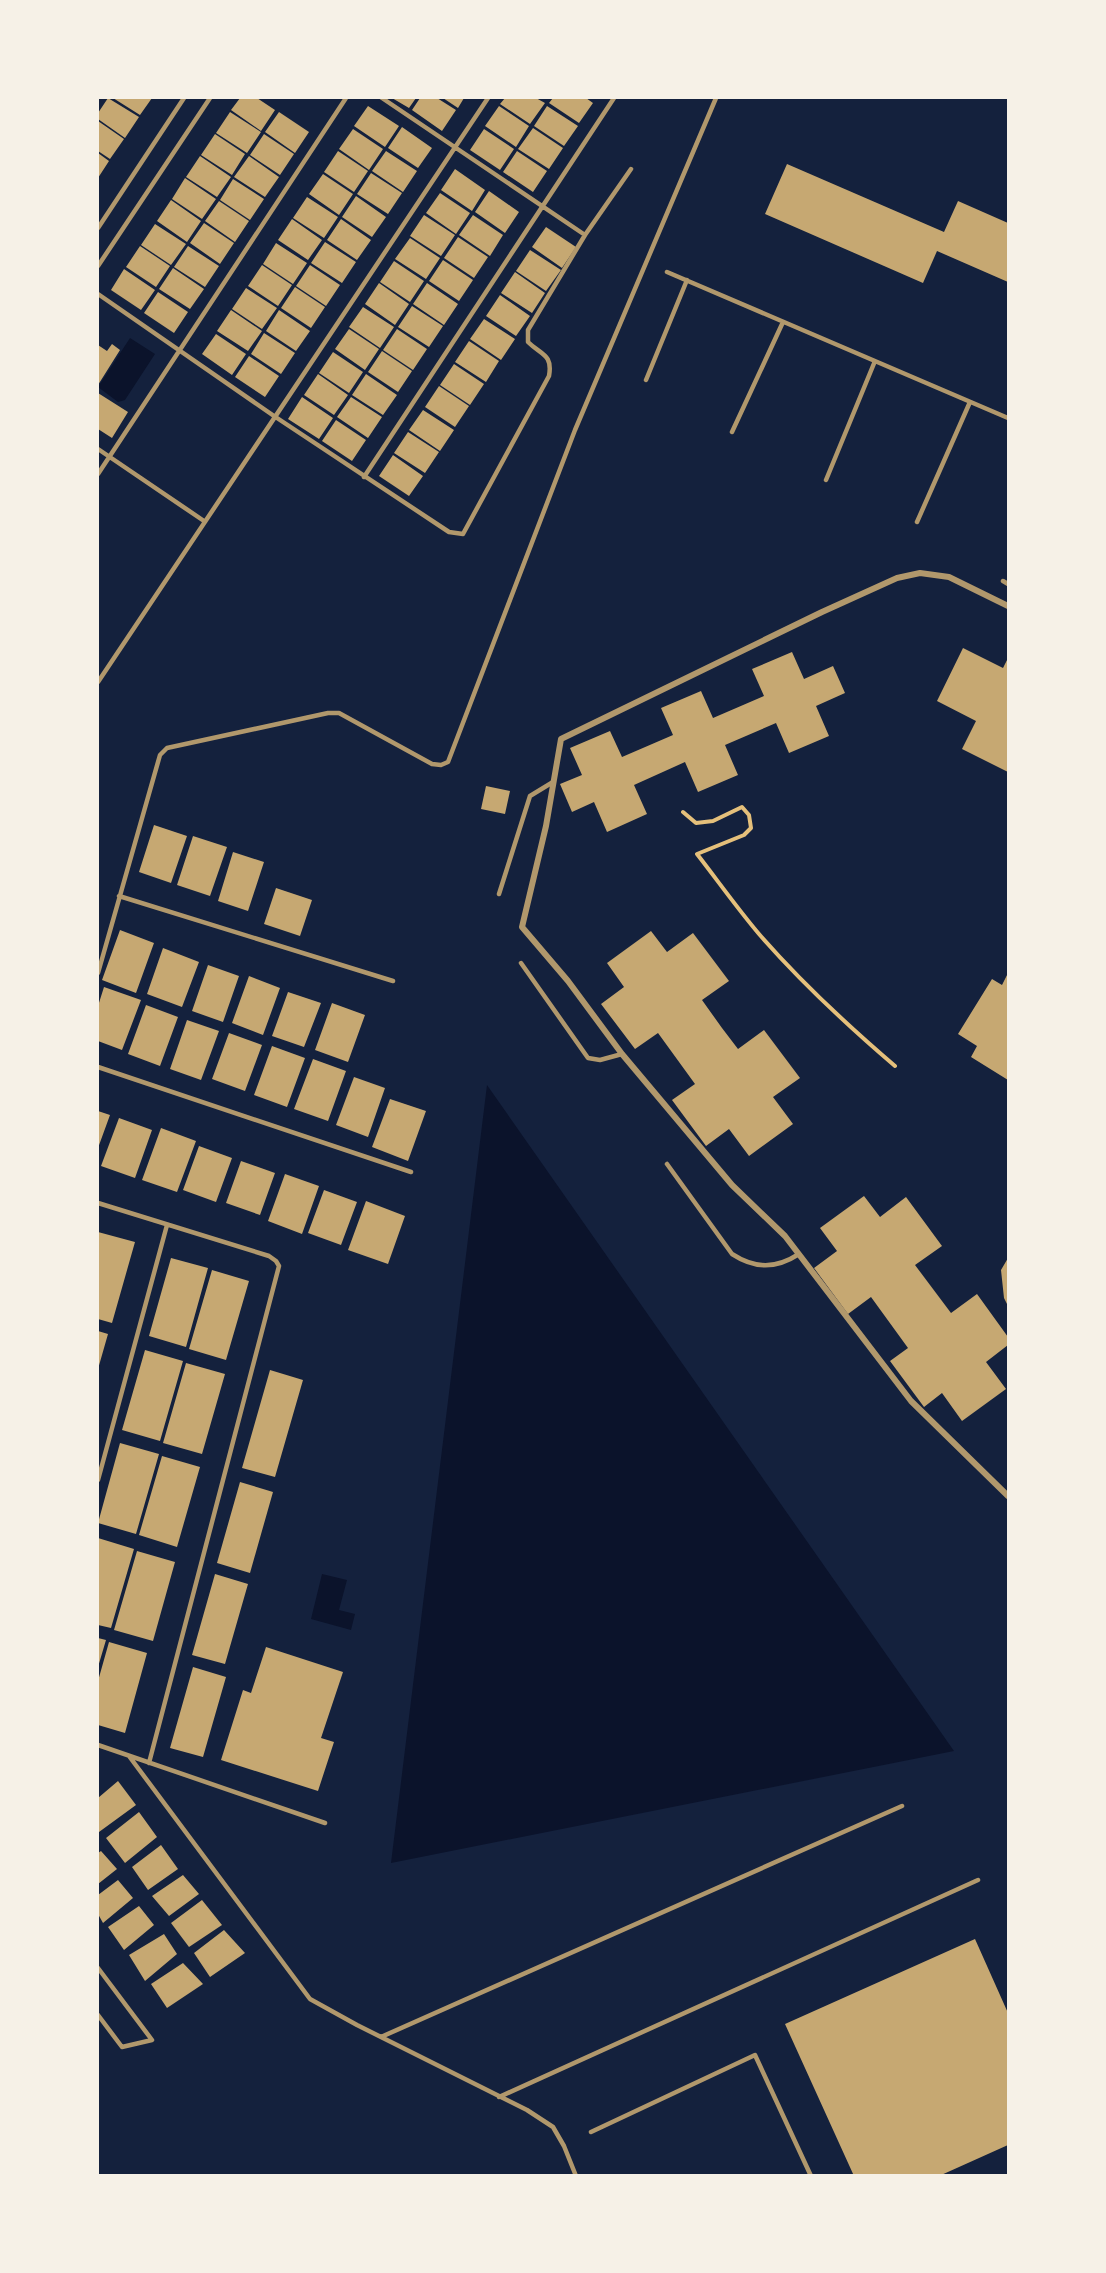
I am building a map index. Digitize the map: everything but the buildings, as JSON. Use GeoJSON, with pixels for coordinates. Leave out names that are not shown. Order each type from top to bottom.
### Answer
{"type":"FeatureCollection","features":[{"type":"Feature","properties":{"kind":"street"},"geometry":{"type":"LineString","coordinates":[[1008,606],[949,577],[920,573],[897,578],[561,739],[546,826],[522,927],[568,981],[622,1054],[732,1185],[785,1236],[911,1401],[1008,1496]]}},
{"type":"Feature","properties":{"kind":"lane"},"geometry":{"type":"LineString","coordinates":[[98,228],[184,98]]}},
{"type":"Feature","properties":{"kind":"lane"},"geometry":{"type":"LineString","coordinates":[[98,266],[210,98]]}},
{"type":"Feature","properties":{"kind":"lane"},"geometry":{"type":"LineString","coordinates":[[98,474],[346,98]]}},
{"type":"Feature","properties":{"kind":"lane"},"geometry":{"type":"LineString","coordinates":[[382,98],[585,235]]}},
{"type":"Feature","properties":{"kind":"lane"},"geometry":{"type":"LineString","coordinates":[[98,681],[488,98]]}},
{"type":"Feature","properties":{"kind":"lane"},"geometry":{"type":"LineString","coordinates":[[364,477],[614,98]]}},
{"type":"Feature","properties":{"kind":"lane"},"geometry":{"type":"LineString","coordinates":[[98,973],[160,755],[166,748],[328,713],[339,713],[432,764],[441,765],[448,762],[575,430],[716,98]]}},
{"type":"Feature","properties":{"kind":"lane"},"geometry":{"type":"LineString","coordinates":[[98,294],[364,477],[449,532],[463,534],[549,376],[550,368],[546,355],[528,342],[528,330],[585,235],[631,169]]}},
{"type":"Feature","properties":{"kind":"lane"},"geometry":{"type":"LineString","coordinates":[[667,272],[1008,418]]}},
{"type":"Feature","properties":{"kind":"lane"},"geometry":{"type":"LineString","coordinates":[[646,380],[687,280]]}},
{"type":"Feature","properties":{"kind":"lane"},"geometry":{"type":"LineString","coordinates":[[732,432],[783,322]]}},
{"type":"Feature","properties":{"kind":"lane"},"geometry":{"type":"LineString","coordinates":[[826,480],[875,361]]}},
{"type":"Feature","properties":{"kind":"lane"},"geometry":{"type":"LineString","coordinates":[[917,522],[970,402]]}},
{"type":"Feature","properties":{"kind":"lane"},"geometry":{"type":"LineString","coordinates":[[98,449],[204,521]]}},
{"type":"Feature","properties":{"kind":"lane"},"geometry":{"type":"LineString","coordinates":[[1003,581],[1008,584]]}},
{"type":"Feature","properties":{"kind":"lane"},"geometry":{"type":"LineString","coordinates":[[500,894],[530,796],[553,782]]}},
{"type":"Feature","properties":{"kind":"lane"},"geometry":{"type":"LineString","coordinates":[[119,896],[393,981]]}},
{"type":"Feature","properties":{"kind":"lane"},"geometry":{"type":"LineString","coordinates":[[521,963],[588,1058],[600,1060],[622,1054]]}},
{"type":"Feature","properties":{"kind":"lane"},"geometry":{"type":"LineString","coordinates":[[98,1067],[411,1172]]}},
{"type":"Feature","properties":{"kind":"lane"},"geometry":{"type":"LineString","coordinates":[[667,1164],[732,1254],[743,1261],[768,1266],[779,1264],[799,1254]]}},
{"type":"Feature","properties":{"kind":"lane"},"geometry":{"type":"LineString","coordinates":[[98,1203],[269,1256],[276,1261],[279,1272],[149,1763]]}},
{"type":"Feature","properties":{"kind":"lane"},"geometry":{"type":"LineString","coordinates":[[98,1480],[167,1225]]}},
{"type":"Feature","properties":{"kind":"lane"},"geometry":{"type":"LineString","coordinates":[[98,1745],[325,1822]]}},
{"type":"Feature","properties":{"kind":"lane"},"geometry":{"type":"LineString","coordinates":[[129,1756],[310,1999],[500,2097],[553,2127],[576,2175]]}},
{"type":"Feature","properties":{"kind":"lane"},"geometry":{"type":"LineString","coordinates":[[381,2037],[902,1806]]}},
{"type":"Feature","properties":{"kind":"lane"},"geometry":{"type":"LineString","coordinates":[[500,2097],[978,1880]]}},
{"type":"Feature","properties":{"kind":"lane"},"geometry":{"type":"LineString","coordinates":[[98,1968],[153,2040],[122,2047],[98,2014]]}},
{"type":"Feature","properties":{"kind":"lane"},"geometry":{"type":"LineString","coordinates":[[591,2132],[755,2055],[811,2175]]}},
{"type":"Feature","properties":{"kind":"path"},"geometry":{"type":"LineString","coordinates":[[683,812],[696,823],[713,822],[742,807],[749,815],[750,828],[744,835],[697,854],[759,933],[792,970],[859,1036],[895,1066]]}},
{"type":"Feature","properties":{"kind":"water"},"geometry":{"type":"Polygon","coordinates":[[[130,338],[155,354],[125,400],[118,402],[98,387],[130,338]]]}},
{"type":"Feature","properties":{"kind":"water"},"geometry":{"type":"Polygon","coordinates":[[[487,1085],[954,1751],[391,1863],[487,1085]]]}},
{"type":"Feature","properties":{"kind":"water"},"geometry":{"type":"Polygon","coordinates":[[[322,1574],[347,1580],[339,1610],[355,1614],[351,1630],[311,1619],[322,1574]]]}}]}
